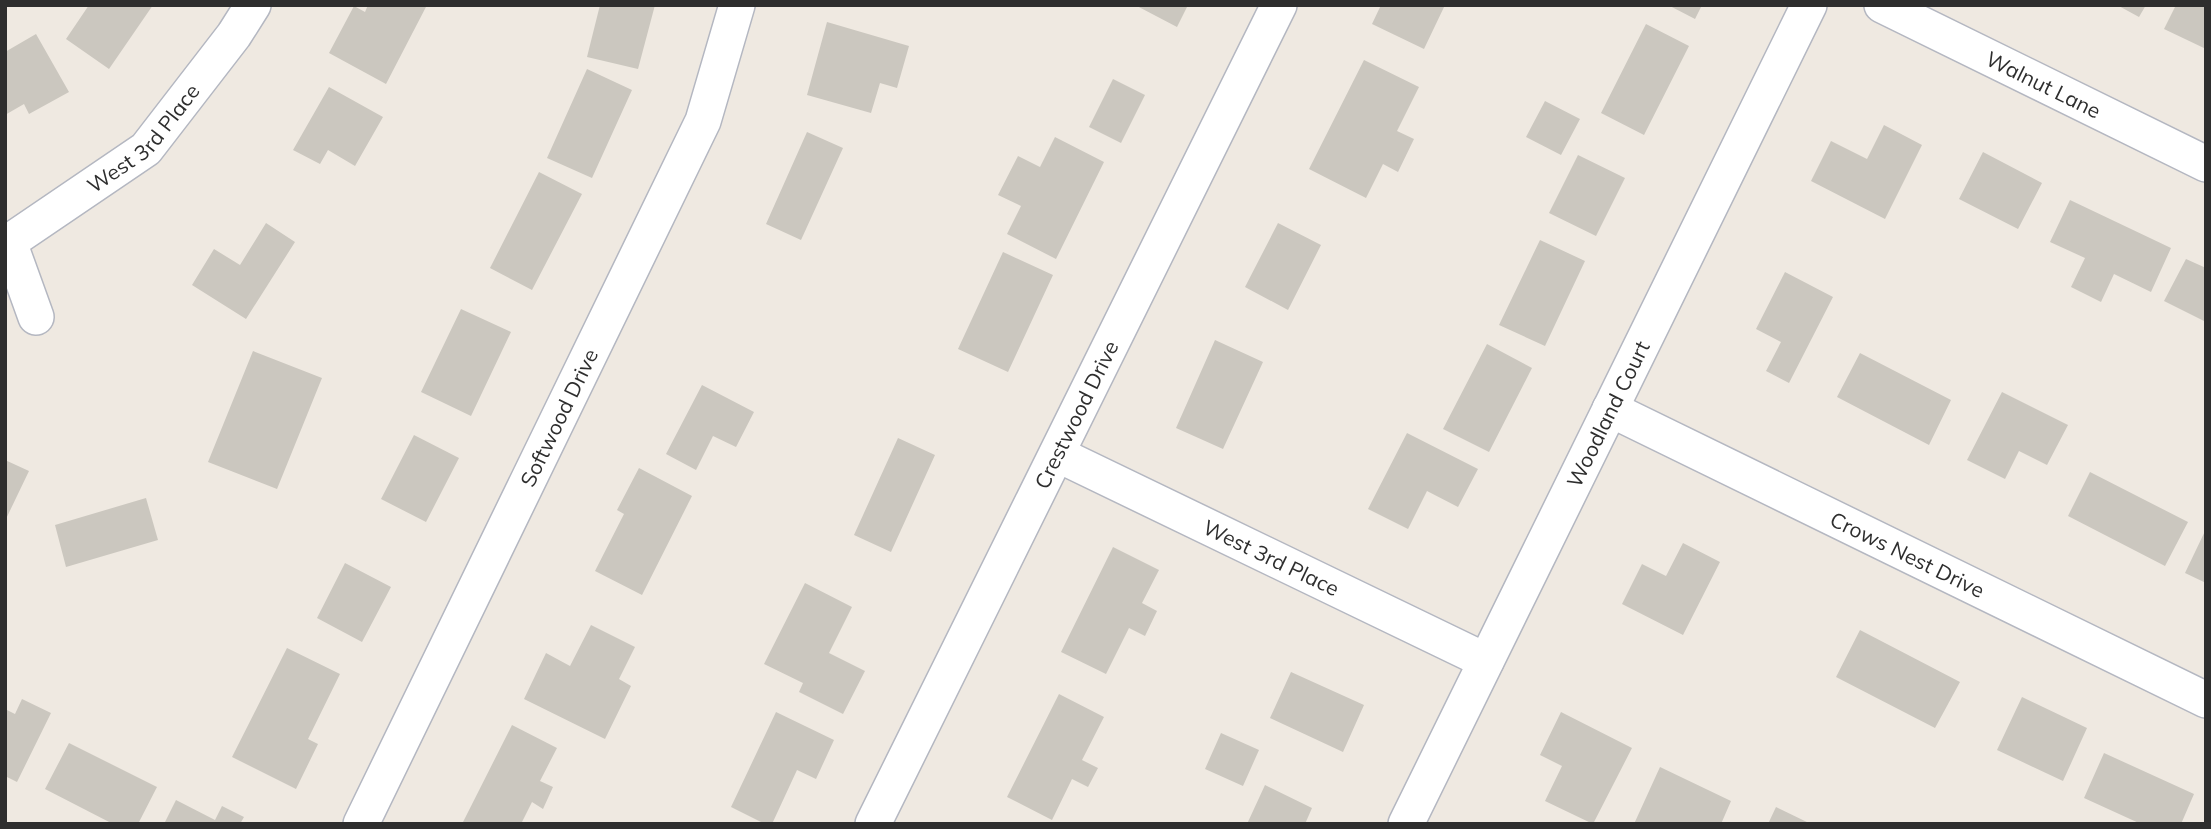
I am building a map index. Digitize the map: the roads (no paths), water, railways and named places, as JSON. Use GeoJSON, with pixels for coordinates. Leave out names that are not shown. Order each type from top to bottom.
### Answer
{"type":"FeatureCollection","features":[{"type":"Feature","properties":{"kind":"street","name":"West 3rd Place"},"geometry":{"type":"LineString","coordinates":[[7,242],[146,149],[253,5]]}},
{"type":"Feature","properties":{"kind":"street","name":"Softwood Drive"},"geometry":{"type":"LineString","coordinates":[[361,824],[703,121],[737,5]]}},
{"type":"Feature","properties":{"kind":"street","name":"Crestwood Drive"},"geometry":{"type":"LineString","coordinates":[[873,824],[1279,5]]}},
{"type":"Feature","properties":{"kind":"street","name":"Woodland Court"},"geometry":{"type":"LineString","coordinates":[[1406,824],[1809,5]]}},
{"type":"Feature","properties":{"kind":"street","name":"Walnut Lane"},"geometry":{"type":"LineString","coordinates":[[1882,5],[2206,164]]}},
{"type":"Feature","properties":{"kind":"street"},"geometry":{"type":"LineString","coordinates":[[7,242],[36,317]]}},
{"type":"Feature","properties":{"kind":"street","name":"Crows Nest Drive"},"geometry":{"type":"LineString","coordinates":[[1610,409],[2206,700]]}},
{"type":"Feature","properties":{"kind":"street","name":"West 3rd Place"},"geometry":{"type":"LineString","coordinates":[[1057,454],[1486,661]]}}]}
